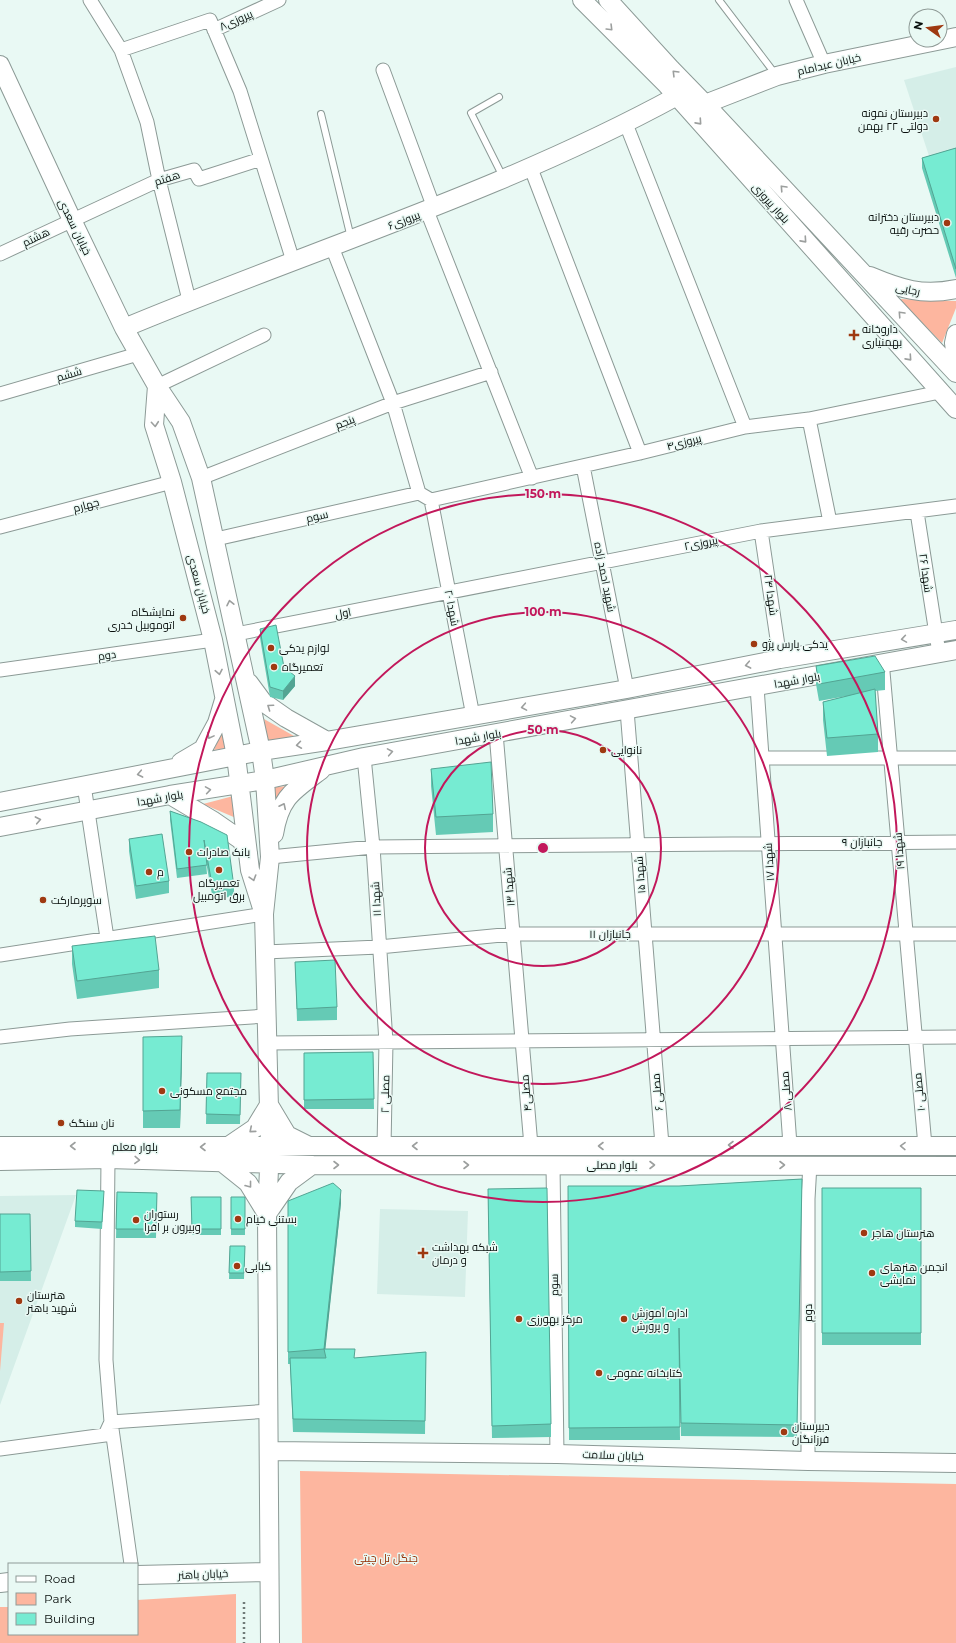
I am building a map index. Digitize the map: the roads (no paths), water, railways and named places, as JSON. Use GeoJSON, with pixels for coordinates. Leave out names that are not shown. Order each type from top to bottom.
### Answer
{"type":"FeatureCollection","features":[{"type":"Feature","properties":{"kind":"main road","name":"بلوار پیروزی"},"geometry":{"type":"LineString","coordinates":[[582,0],[677,96],[956,409]]}},
{"type":"Feature","properties":{"kind":"main road","name":"بلوار پیروزی"},"geometry":{"type":"LineString","coordinates":[[608,0],[956,373]]}},
{"type":"Feature","properties":{"kind":"main road","name":"خیابان عبدامام"},"geometry":{"type":"LineString","coordinates":[[705,104],[777,76],[824,64],[956,37]]}},
{"type":"Feature","properties":{"kind":"main road","name":"خیابان سعدی"},"geometry":{"type":"LineString","coordinates":[[0,65],[124,328],[157,386],[181,422],[201,478],[216,539],[261,751],[265,780],[270,857]]}},
{"type":"Feature","properties":{"kind":"main road","name":"پیروزی۶"},"geometry":{"type":"LineString","coordinates":[[124,328],[189,300],[352,240],[431,209],[626,124],[677,96]]}},
{"type":"Feature","properties":{"kind":"main road","name":"رجایی"},"geometry":{"type":"LineString","coordinates":[[863,273],[893,286],[920,292],[938,293],[956,289]]}},
{"type":"Feature","properties":{"kind":"main road"},"geometry":{"type":"LineString","coordinates":[[956,334],[954,343],[956,358]]}},
{"type":"Feature","properties":{"kind":"main road","name":"خیابان سعدی"},"geometry":{"type":"LineString","coordinates":[[157,386],[154,425],[172,482],[213,640],[241,784],[250,870],[264,914]]}},
{"type":"Feature","properties":{"kind":"main road","name":"بلوار شهدا"},"geometry":{"type":"LineString","coordinates":[[0,802],[261,751],[473,716],[627,689],[780,659],[956,630]]}},
{"type":"Feature","properties":{"kind":"main road","name":"بلوار شهدا"},"geometry":{"type":"LineString","coordinates":[[0,827],[265,780],[364,757],[947,652]]}},
{"type":"Feature","properties":{"kind":"main road"},"geometry":{"type":"LineString","coordinates":[[246,679],[263,702],[286,718],[327,741]]}},
{"type":"Feature","properties":{"kind":"main road"},"geometry":{"type":"LineString","coordinates":[[170,768],[203,749],[217,724],[224,700]]}},
{"type":"Feature","properties":{"kind":"main road"},"geometry":{"type":"LineString","coordinates":[[270,1643],[270,1450],[268,1411],[269,1105],[264,914],[270,857],[276,820],[288,795],[327,765]]}},
{"type":"Feature","properties":{"kind":"main road"},"geometry":{"type":"LineString","coordinates":[[170,796],[212,820],[241,840],[248,853]]}},
{"type":"Feature","properties":{"kind":"main road"},"geometry":{"type":"LineString","coordinates":[[269,1105],[287,1135],[312,1147]]}},
{"type":"Feature","properties":{"kind":"main road"},"geometry":{"type":"LineString","coordinates":[[268,1214],[248,1183],[225,1155],[256,1128],[269,1105]]}},
{"type":"Feature","properties":{"kind":"main road","name":"بلوار مصلی"},"geometry":{"type":"LineString","coordinates":[[269,1156],[312,1147],[662,1145],[956,1146]]}},
{"type":"Feature","properties":{"kind":"main road"},"geometry":{"type":"LineString","coordinates":[[755,1145],[755,1165]]}},
{"type":"Feature","properties":{"kind":"main road","name":"بلوار معلم"},"geometry":{"type":"LineString","coordinates":[[0,1146],[269,1156]]}},
{"type":"Feature","properties":{"kind":"main road","name":"بلوار معلم"},"geometry":{"type":"LineString","coordinates":[[0,1161],[225,1155]]}},
{"type":"Feature","properties":{"kind":"main road","name":"بلوار مصلی"},"geometry":{"type":"LineString","coordinates":[[269,1156],[312,1165],[810,1164],[956,1166]]}},
{"type":"Feature","properties":{"kind":"main road"},"geometry":{"type":"LineString","coordinates":[[268,1214],[289,1182],[312,1165]]}},
{"type":"Feature","properties":{"kind":"main road","name":"خیابان سلامت"},"geometry":{"type":"LineString","coordinates":[[270,1450],[557,1454],[808,1461],[956,1463]]}},
{"type":"Feature","properties":{"kind":"main road","name":"خیابان باهنر"},"geometry":{"type":"LineString","coordinates":[[138,1576],[269,1572]]}},
{"type":"Feature","properties":{"kind":"street"},"geometry":{"type":"LineString","coordinates":[[90,0],[121,50],[147,122],[159,180],[189,300]]}},
{"type":"Feature","properties":{"kind":"street","name":"پیروزی۸"},"geometry":{"type":"LineString","coordinates":[[214,30],[279,0]]}},
{"type":"Feature","properties":{"kind":"street"},"geometry":{"type":"LineString","coordinates":[[796,0],[824,64]]}},
{"type":"Feature","properties":{"kind":"street"},"geometry":{"type":"LineString","coordinates":[[121,50],[210,20],[240,91],[293,261]]}},
{"type":"Feature","properties":{"kind":"street"},"geometry":{"type":"LineString","coordinates":[[383,70],[431,209],[532,478]]}},
{"type":"Feature","properties":{"kind":"street"},"geometry":{"type":"LineString","coordinates":[[626,124],[745,427]]}},
{"type":"Feature","properties":{"kind":"street","name":"هفتم"},"geometry":{"type":"LineString","coordinates":[[72,220],[159,180],[194,170],[199,179],[261,159]]}},
{"type":"Feature","properties":{"kind":"street"},"geometry":{"type":"LineString","coordinates":[[530,166],[640,453]]}},
{"type":"Feature","properties":{"kind":"street","name":"هشتم"},"geometry":{"type":"LineString","coordinates":[[0,254],[72,220]]}},
{"type":"Feature","properties":{"kind":"street"},"geometry":{"type":"LineString","coordinates":[[332,247],[393,403],[419,494],[431,500]]}},
{"type":"Feature","properties":{"kind":"street"},"geometry":{"type":"LineString","coordinates":[[157,386],[264,336]]}},
{"type":"Feature","properties":{"kind":"street","name":"ششم"},"geometry":{"type":"LineString","coordinates":[[0,394],[138,354]]}},
{"type":"Feature","properties":{"kind":"street","name":"پنجم"},"geometry":{"type":"LineString","coordinates":[[201,478],[393,403],[491,372]]}},
{"type":"Feature","properties":{"kind":"street","name":"پیروزی۴"},"geometry":{"type":"LineString","coordinates":[[431,500],[640,453],[745,427],[809,419],[940,392]]}},
{"type":"Feature","properties":{"kind":"street"},"geometry":{"type":"LineString","coordinates":[[809,419],[830,522]]}},
{"type":"Feature","properties":{"kind":"street","name":"شهید احمد زاده"},"geometry":{"type":"LineString","coordinates":[[583,466],[627,689]]}},
{"type":"Feature","properties":{"kind":"street","name":"چهارم"},"geometry":{"type":"LineString","coordinates":[[0,527],[172,482]]}},
{"type":"Feature","properties":{"kind":"street","name":"سوم"},"geometry":{"type":"LineString","coordinates":[[216,539],[419,494]]}},
{"type":"Feature","properties":{"kind":"street","name":"شهدا ۲۰"},"geometry":{"type":"LineString","coordinates":[[431,500],[473,716]]}},
{"type":"Feature","properties":{"kind":"street","name":"پیروزی۲"},"geometry":{"type":"LineString","coordinates":[[449,593],[761,531],[956,506]]}},
{"type":"Feature","properties":{"kind":"street","name":"شهدا ۲۶"},"geometry":{"type":"LineString","coordinates":[[917,512],[935,634],[947,652]]}},
{"type":"Feature","properties":{"kind":"street","name":"شهدا ۲۴"},"geometry":{"type":"LineString","coordinates":[[761,531],[780,659]]}},
{"type":"Feature","properties":{"kind":"street","name":"اول"},"geometry":{"type":"LineString","coordinates":[[236,634],[449,593]]}},
{"type":"Feature","properties":{"kind":"street","name":"دوم"},"geometry":{"type":"LineString","coordinates":[[0,670],[213,640]]}},
{"type":"Feature","properties":{"kind":"street","name":"شهدا ۱۹"},"geometry":{"type":"LineString","coordinates":[[883,664],[914,1037]]}},
{"type":"Feature","properties":{"kind":"street","name":"شهدا ۱۷"},"geometry":{"type":"LineString","coordinates":[[756,687],[775,934],[781,1038]]}},
{"type":"Feature","properties":{"kind":"street","name":"شهدا ۱۵"},"geometry":{"type":"LineString","coordinates":[[627,710],[652,1039]]}},
{"type":"Feature","properties":{"kind":"street","name":"شهدا ۱۳"},"geometry":{"type":"LineString","coordinates":[[496,733],[522,1040]]}},
{"type":"Feature","properties":{"kind":"street","name":"شهدا ۱۱"},"geometry":{"type":"LineString","coordinates":[[364,757],[373,847],[386,1042]]}},
{"type":"Feature","properties":{"kind":"street"},"geometry":{"type":"LineString","coordinates":[[762,758],[956,758]]}},
{"type":"Feature","properties":{"kind":"street"},"geometry":{"type":"LineString","coordinates":[[84,785],[89,810],[107,938]]}},
{"type":"Feature","properties":{"kind":"street","name":"جانبازان ۹"},"geometry":{"type":"LineString","coordinates":[[270,857],[373,847],[637,845],[768,842],[956,842]]}},
{"type":"Feature","properties":{"kind":"street"},"geometry":{"type":"LineString","coordinates":[[0,956],[264,914]]}},
{"type":"Feature","properties":{"kind":"street","name":"جانبازان ۱۱"},"geometry":{"type":"LineString","coordinates":[[265,952],[379,947],[513,934],[956,934]]}},
{"type":"Feature","properties":{"kind":"street"},"geometry":{"type":"LineString","coordinates":[[0,1037],[70,1029],[266,1016]]}},
{"type":"Feature","properties":{"kind":"street","name":"مصلی ۱۰"},"geometry":{"type":"LineString","coordinates":[[914,1037],[925,1146]]}},
{"type":"Feature","properties":{"kind":"street"},"geometry":{"type":"LineString","coordinates":[[267,1043],[956,1037]]}},
{"type":"Feature","properties":{"kind":"street","name":"مصلی ۸"},"geometry":{"type":"LineString","coordinates":[[781,1038],[790,1145]]}},
{"type":"Feature","properties":{"kind":"street","name":"مصلی ۶"},"geometry":{"type":"LineString","coordinates":[[652,1039],[662,1145]]}},
{"type":"Feature","properties":{"kind":"street","name":"مصلی۴"},"geometry":{"type":"LineString","coordinates":[[522,1040],[531,1146]]}},
{"type":"Feature","properties":{"kind":"street","name":"مصلی ۲"},"geometry":{"type":"LineString","coordinates":[[384,1147],[386,1042]]}},
{"type":"Feature","properties":{"kind":"street"},"geometry":{"type":"LineString","coordinates":[[108,1159],[106,1360],[111,1422],[131,1563]]}},
{"type":"Feature","properties":{"kind":"street","name":"دوم"},"geometry":{"type":"LineString","coordinates":[[808,1461],[808,1199],[810,1164]]}},
{"type":"Feature","properties":{"kind":"street","name":"سوم"},"geometry":{"type":"LineString","coordinates":[[553,1165],[557,1454]]}},
{"type":"Feature","properties":{"kind":"street"},"geometry":{"type":"LineString","coordinates":[[111,1422],[268,1411]]}},
{"type":"Feature","properties":{"kind":"street"},"geometry":{"type":"LineString","coordinates":[[0,1449],[104,1434],[111,1422]]}},
{"type":"Feature","properties":{"kind":"lane"},"geometry":{"type":"LineString","coordinates":[[720,0],[777,76]]}},
{"type":"Feature","properties":{"kind":"lane"},"geometry":{"type":"LineString","coordinates":[[500,97],[471,113],[504,178]]}},
{"type":"Feature","properties":{"kind":"lane"},"geometry":{"type":"LineString","coordinates":[[321,114],[352,240]]}},
{"type":"Feature","properties":{"kind":"place","name":"دبیرستان نمونه دولتی ۲۲ بهمن"},"geometry":{"type":"Point","coordinates":[936,119]}},
{"type":"Feature","properties":{"kind":"place","name":"دبیرستان دخترانه حصرت رقیه"},"geometry":{"type":"Point","coordinates":[947,223]}},
{"type":"Feature","properties":{"kind":"place","name":"داروخانه بهمنیاری"},"geometry":{"type":"Point","coordinates":[854,335]}},
{"type":"Feature","properties":{"kind":"place","name":"نمایشگاه اتوموبیل خدری"},"geometry":{"type":"Point","coordinates":[183,618]}},
{"type":"Feature","properties":{"kind":"place","name":"یدکی پارس پژو"},"geometry":{"type":"Point","coordinates":[754,644]}},
{"type":"Feature","properties":{"kind":"place","name":"لوازم یدکی"},"geometry":{"type":"Point","coordinates":[271,648]}},
{"type":"Feature","properties":{"kind":"place","name":"تعمیرگاه"},"geometry":{"type":"Point","coordinates":[274,667]}},
{"type":"Feature","properties":{"kind":"place","name":"نانوایی"},"geometry":{"type":"Point","coordinates":[603,750]}},
{"type":"Feature","properties":{"kind":"place","name":"بانک صادرات"},"geometry":{"type":"Point","coordinates":[189,852]}},
{"type":"Feature","properties":{"kind":"place","name":"تعمیرگاه برق اتومبیل"},"geometry":{"type":"Point","coordinates":[219,870]}},
{"type":"Feature","properties":{"kind":"place","name":"م"},"geometry":{"type":"Point","coordinates":[149,872]}},
{"type":"Feature","properties":{"kind":"place","name":"سوپرمارکت"},"geometry":{"type":"Point","coordinates":[43,900]}},
{"type":"Feature","properties":{"kind":"place","name":"مجتمع مسکونی"},"geometry":{"type":"Point","coordinates":[162,1091]}},
{"type":"Feature","properties":{"kind":"place","name":"نان سنگک"},"geometry":{"type":"Point","coordinates":[61,1123]}},
{"type":"Feature","properties":{"kind":"place","name":"بستنی خیام"},"geometry":{"type":"Point","coordinates":[238,1219]}},
{"type":"Feature","properties":{"kind":"place","name":"رستوران وبیرون بر افرا"},"geometry":{"type":"Point","coordinates":[136,1220]}},
{"type":"Feature","properties":{"kind":"place","name":"هنرستان هاجر"},"geometry":{"type":"Point","coordinates":[864,1233]}},
{"type":"Feature","properties":{"kind":"place","name":"شبکه بهداشت و درمان"},"geometry":{"type":"Point","coordinates":[423,1253]}},
{"type":"Feature","properties":{"kind":"place","name":"کبابی"},"geometry":{"type":"Point","coordinates":[237,1266]}},
{"type":"Feature","properties":{"kind":"place","name":"انجمن هنرهای نمایشی"},"geometry":{"type":"Point","coordinates":[872,1273]}},
{"type":"Feature","properties":{"kind":"place","name":"هنرستان شهید باهنر"},"geometry":{"type":"Point","coordinates":[19,1301]}},
{"type":"Feature","properties":{"kind":"place","name":"مرکز بهورزی"},"geometry":{"type":"Point","coordinates":[519,1319]}},
{"type":"Feature","properties":{"kind":"place","name":"اداره آموزش و پرورش"},"geometry":{"type":"Point","coordinates":[624,1319]}},
{"type":"Feature","properties":{"kind":"place","name":"کتابخانه عمومی"},"geometry":{"type":"Point","coordinates":[599,1373]}},
{"type":"Feature","properties":{"kind":"place","name":"دبیرستان فرزانگان"},"geometry":{"type":"Point","coordinates":[784,1432]}},
{"type":"Feature","properties":{"kind":"park label","name":"جنگل تل چیتی"},"geometry":{"type":"Point","coordinates":[386,1558]}}]}
